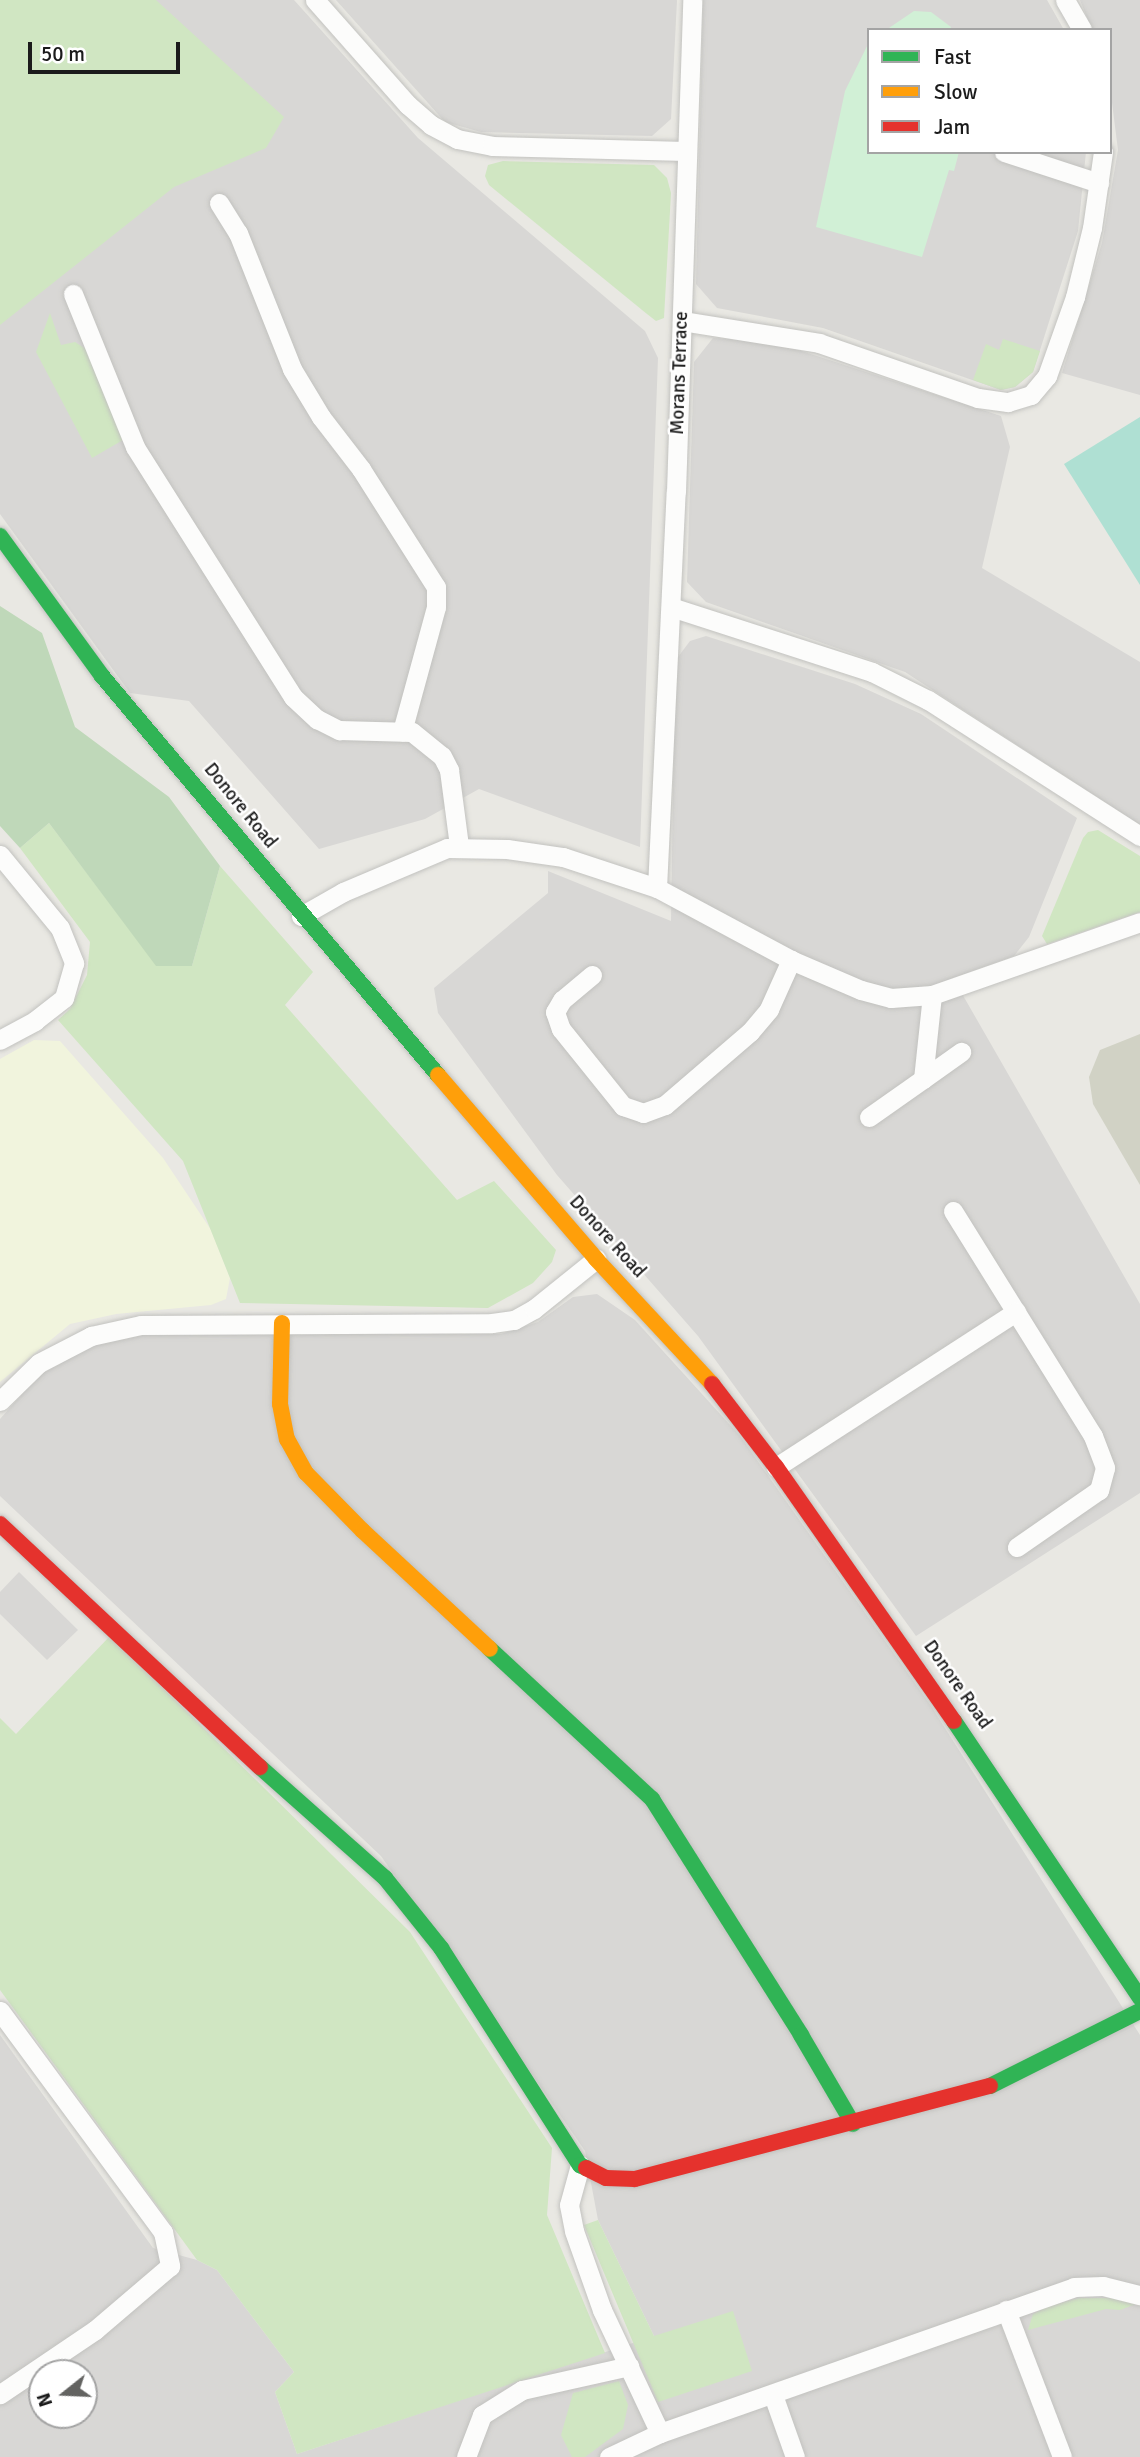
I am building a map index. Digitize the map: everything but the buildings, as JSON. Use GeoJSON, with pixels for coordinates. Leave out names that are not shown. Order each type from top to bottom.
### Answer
{"type":"FeatureCollection","features":[{"type":"Feature","properties":{"kind":"street"},"geometry":{"type":"LineString","coordinates":[[316,0],[408,105],[431,125],[457,139],[492,146],[687,151]]}},
{"type":"Feature","properties":{"kind":"street","name":"Morans Terrace"},"geometry":{"type":"LineString","coordinates":[[657,888],[671,607],[692,0]]}},
{"type":"Feature","properties":{"kind":"street"},"geometry":{"type":"LineString","coordinates":[[1065,0],[1081,28]]}},
{"type":"Feature","properties":{"kind":"street"},"geometry":{"type":"LineString","coordinates":[[1010,154],[1099,183]]}},
{"type":"Feature","properties":{"kind":"street"},"geometry":{"type":"LineString","coordinates":[[682,321],[819,343],[978,398],[1008,402],[1031,395],[1047,376],[1075,297],[1092,228],[1104,154]]}},
{"type":"Feature","properties":{"kind":"street"},"geometry":{"type":"LineString","coordinates":[[219,203],[238,233],[292,369],[321,417],[360,469],[436,587],[436,607],[402,731]]}},
{"type":"Feature","properties":{"kind":"street"},"geometry":{"type":"LineString","coordinates":[[73,294],[135,447],[293,697],[317,719],[339,730],[412,732],[442,756],[449,770],[458,846]]}},
{"type":"Feature","properties":{"kind":"street","name":"Donore Road"},"geometry":{"type":"LineString","coordinates":[[0,536],[102,676],[183,769],[301,916],[596,1259],[698,1366],[776,1467],[1000,1784],[1140,1998]]}},
{"type":"Feature","properties":{"kind":"street"},"geometry":{"type":"LineString","coordinates":[[671,607],[883,678],[928,700],[1140,836]]}},
{"type":"Feature","properties":{"kind":"street"},"geometry":{"type":"LineString","coordinates":[[301,916],[343,891],[447,848],[458,846],[563,857],[657,888],[791,960],[860,990],[891,998],[932,995],[1140,922]]}},
{"type":"Feature","properties":{"kind":"street"},"geometry":{"type":"LineString","coordinates":[[0,855],[60,928],[74,963],[64,998],[35,1021],[0,1040]]}},
{"type":"Feature","properties":{"kind":"street"},"geometry":{"type":"LineString","coordinates":[[592,975],[562,1000],[555,1012],[561,1029],[623,1106],[643,1113],[665,1105],[750,1031],[769,1009],[791,960]]}},
{"type":"Feature","properties":{"kind":"street"},"geometry":{"type":"LineString","coordinates":[[923,1079],[932,995]]}},
{"type":"Feature","properties":{"kind":"street"},"geometry":{"type":"LineString","coordinates":[[869,1117],[961,1052]]}},
{"type":"Feature","properties":{"kind":"street"},"geometry":{"type":"LineString","coordinates":[[953,1211],[1093,1436],[1105,1468],[1099,1490],[1017,1547]]}},
{"type":"Feature","properties":{"kind":"street"},"geometry":{"type":"LineString","coordinates":[[0,1401],[39,1363],[91,1336],[141,1325],[492,1323],[514,1320],[534,1309],[596,1259]]}},
{"type":"Feature","properties":{"kind":"street"},"geometry":{"type":"LineString","coordinates":[[776,1467],[1016,1312]]}},
{"type":"Feature","properties":{"kind":"street"},"geometry":{"type":"LineString","coordinates":[[282,1323],[280,1404],[287,1439],[306,1473],[363,1531],[652,1799],[801,2035],[853,2124]]}},
{"type":"Feature","properties":{"kind":"street"},"geometry":{"type":"LineString","coordinates":[[3,1533],[385,1878],[441,1948],[580,2165],[606,2178],[635,2179],[1001,2084],[1140,2011]]}},
{"type":"Feature","properties":{"kind":"street"},"geometry":{"type":"LineString","coordinates":[[0,2011],[163,2232],[170,2266],[95,2330],[0,2394]]}},
{"type":"Feature","properties":{"kind":"street"},"geometry":{"type":"LineString","coordinates":[[580,2165],[569,2205],[574,2231],[602,2310],[660,2433]]}},
{"type":"Feature","properties":{"kind":"street"},"geometry":{"type":"LineString","coordinates":[[609,2457],[660,2433],[1074,2287],[1103,2286],[1140,2295]]}},
{"type":"Feature","properties":{"kind":"street"},"geometry":{"type":"LineString","coordinates":[[1006,2310],[1062,2457]]}},
{"type":"Feature","properties":{"kind":"street"},"geometry":{"type":"LineString","coordinates":[[466,2457],[482,2415],[522,2390],[629,2366]]}},
{"type":"Feature","properties":{"kind":"street"},"geometry":{"type":"LineString","coordinates":[[773,2395],[795,2457]]}},
{"type":"Feature","properties":{"kind":"shaded area"},"geometry":{"type":"Polygon","coordinates":[[[0,0],[294,0],[418,138],[645,331],[658,358],[640,847],[479,789],[425,819],[319,849],[189,701],[130,693],[0,514],[0,0]]]}},
{"type":"Feature","properties":{"kind":"shaded area"},"geometry":{"type":"Polygon","coordinates":[[[336,0],[677,0],[671,119],[652,136],[481,132],[445,122],[336,0]]]}},
{"type":"Feature","properties":{"kind":"shaded area"},"geometry":{"type":"Polygon","coordinates":[[[703,0],[1047,0],[1063,28],[867,28],[867,154],[1086,154],[1078,231],[1033,372],[1015,387],[1001,390],[823,328],[717,308],[696,284],[703,0]]]}},
{"type":"Feature","properties":{"kind":"shaded area"},"geometry":{"type":"Polygon","coordinates":[[[1080,0],[1140,0],[1140,395],[1062,373],[1102,243],[1118,150],[1112,103],[1112,28],[1091,28],[1080,0]]]}},
{"type":"Feature","properties":{"kind":"shaded area"},"geometry":{"type":"Polygon","coordinates":[[[914,11],[931,12],[951,27],[951,28],[889,28],[914,11]]]}},
{"type":"Feature","properties":{"kind":"shaded area"},"geometry":{"type":"Polygon","coordinates":[[[867,46],[867,154],[958,154],[954,171],[949,170],[922,257],[816,227],[845,91],[867,46]]]}},
{"type":"Feature","properties":{"kind":"shaded area"},"geometry":{"type":"Polygon","coordinates":[[[713,338],[774,342],[1001,416],[1010,447],[982,568],[1140,662],[1140,825],[905,672],[706,602],[687,582],[694,362],[713,338]]]}},
{"type":"Feature","properties":{"kind":"shaded area"},"geometry":{"type":"Polygon","coordinates":[[[1140,417],[1140,585],[1064,464],[1140,417]]]}},
{"type":"Feature","properties":{"kind":"shaded area"},"geometry":{"type":"Polygon","coordinates":[[[0,606],[42,633],[75,727],[169,797],[220,866],[192,966],[156,966],[49,823],[20,848],[0,826],[0,606]]]}},
{"type":"Feature","properties":{"kind":"shaded area"},"geometry":{"type":"Polygon","coordinates":[[[706,636],[855,684],[921,714],[1077,818],[1029,937],[1014,956],[953,978],[1140,1304],[1140,1493],[916,1636],[698,1336],[557,1175],[438,1013],[434,988],[548,893],[548,871],[671,921],[675,661],[690,641],[706,636]]]}},
{"type":"Feature","properties":{"kind":"shaded area"},"geometry":{"type":"Polygon","coordinates":[[[1140,1034],[1140,1185],[1093,1104],[1089,1077],[1100,1050],[1140,1034]]]}},
{"type":"Feature","properties":{"kind":"shaded area"},"geometry":{"type":"Polygon","coordinates":[[[34,1040],[60,1041],[163,1158],[211,1230],[230,1278],[226,1299],[211,1305],[116,1314],[70,1324],[0,1382],[0,1059],[34,1040]]]}},
{"type":"Feature","properties":{"kind":"shaded area"},"geometry":{"type":"Polygon","coordinates":[[[597,1294],[635,1320],[740,1436],[931,1706],[1140,2035],[1140,2457],[0,2457],[0,2035],[153,2248],[197,2260],[217,2270],[294,2372],[275,2392],[297,2454],[654,2336],[598,2220],[585,2151],[381,1856],[0,1496],[0,1419],[38,1376],[97,1343],[157,1331],[501,1334],[538,1322],[573,1297],[597,1294]]]}},
{"type":"Feature","properties":{"kind":"shaded area"},"geometry":{"type":"Polygon","coordinates":[[[19,1572],[78,1630],[47,1660],[0,1614],[0,1592],[19,1572]]]}},
{"type":"Feature","properties":{"kind":"green space"},"geometry":{"type":"Polygon","coordinates":[[[0,0],[156,0],[284,117],[266,148],[174,187],[0,325],[0,0]]]}},
{"type":"Feature","properties":{"kind":"green space"},"geometry":{"type":"Polygon","coordinates":[[[503,161],[654,165],[667,178],[671,193],[664,318],[656,321],[489,185],[485,176],[488,165],[503,161]]]}},
{"type":"Feature","properties":{"kind":"green space"},"geometry":{"type":"Polygon","coordinates":[[[50,313],[61,345],[75,342],[86,349],[123,440],[92,458],[36,352],[50,313]]]}},
{"type":"Feature","properties":{"kind":"green space"},"geometry":{"type":"Polygon","coordinates":[[[1003,339],[1040,351],[1033,372],[1015,387],[1001,390],[973,380],[986,344],[999,350],[1003,339]]]}},
{"type":"Feature","properties":{"kind":"green space"},"geometry":{"type":"Polygon","coordinates":[[[49,823],[157,966],[192,966],[220,866],[313,972],[285,1005],[457,1200],[494,1181],[556,1250],[552,1262],[533,1283],[488,1308],[240,1303],[183,1161],[58,1020],[70,1009],[87,975],[90,942],[20,848],[49,823]]]}},
{"type":"Feature","properties":{"kind":"green space"},"geometry":{"type":"Polygon","coordinates":[[[1098,830],[1140,856],[1140,912],[1047,944],[1042,936],[1083,838],[1088,832],[1098,830]]]}},
{"type":"Feature","properties":{"kind":"green space"},"geometry":{"type":"Polygon","coordinates":[[[110,1636],[410,1932],[552,2148],[547,2215],[605,2353],[297,2454],[275,2392],[294,2372],[217,2270],[197,2260],[0,1990],[0,1718],[16,1734],[110,1636]]]}},
{"type":"Feature","properties":{"kind":"green space"},"geometry":{"type":"Polygon","coordinates":[[[598,2220],[654,2336],[733,2311],[752,2371],[658,2402],[584,2225],[598,2220]]]}},
{"type":"Feature","properties":{"kind":"green space"},"geometry":{"type":"Polygon","coordinates":[[[1079,2298],[1112,2298],[1136,2304],[1120,2310],[1106,2309],[1028,2330],[1033,2314],[1049,2306],[1079,2298]]]}},
{"type":"Feature","properties":{"kind":"green space"},"geometry":{"type":"Polygon","coordinates":[[[619,2381],[628,2405],[623,2429],[585,2457],[572,2457],[561,2435],[573,2393],[619,2381]]]}},
{"type":"Feature","properties":{"kind":"traffic: fast"},"geometry":{"type":"LineString","coordinates":[[0,536],[102,676],[438,1075]]}},
{"type":"Feature","properties":{"kind":"traffic: fast"},"geometry":{"type":"LineString","coordinates":[[490,1649],[652,1799],[801,2035],[853,2124]]}},
{"type":"Feature","properties":{"kind":"traffic: fast"},"geometry":{"type":"LineString","coordinates":[[954,1721],[1140,1998]]}},
{"type":"Feature","properties":{"kind":"traffic: fast"},"geometry":{"type":"LineString","coordinates":[[260,1767],[385,1878],[441,1948],[580,2165],[586,2168]]}},
{"type":"Feature","properties":{"kind":"traffic: fast"},"geometry":{"type":"LineString","coordinates":[[990,2086],[1140,2011]]}},
{"type":"Feature","properties":{"kind":"traffic: slow"},"geometry":{"type":"LineString","coordinates":[[438,1075],[596,1259],[712,1384]]}},
{"type":"Feature","properties":{"kind":"traffic: slow"},"geometry":{"type":"LineString","coordinates":[[282,1323],[280,1404],[287,1439],[306,1473],[363,1531],[490,1649]]}},
{"type":"Feature","properties":{"kind":"traffic: jam"},"geometry":{"type":"LineString","coordinates":[[712,1384],[776,1467],[954,1721]]}},
{"type":"Feature","properties":{"kind":"traffic: jam"},"geometry":{"type":"LineString","coordinates":[[0,1524],[260,1767]]}},
{"type":"Feature","properties":{"kind":"traffic: jam"},"geometry":{"type":"LineString","coordinates":[[586,2168],[606,2178],[635,2179],[990,2086]]}}]}
